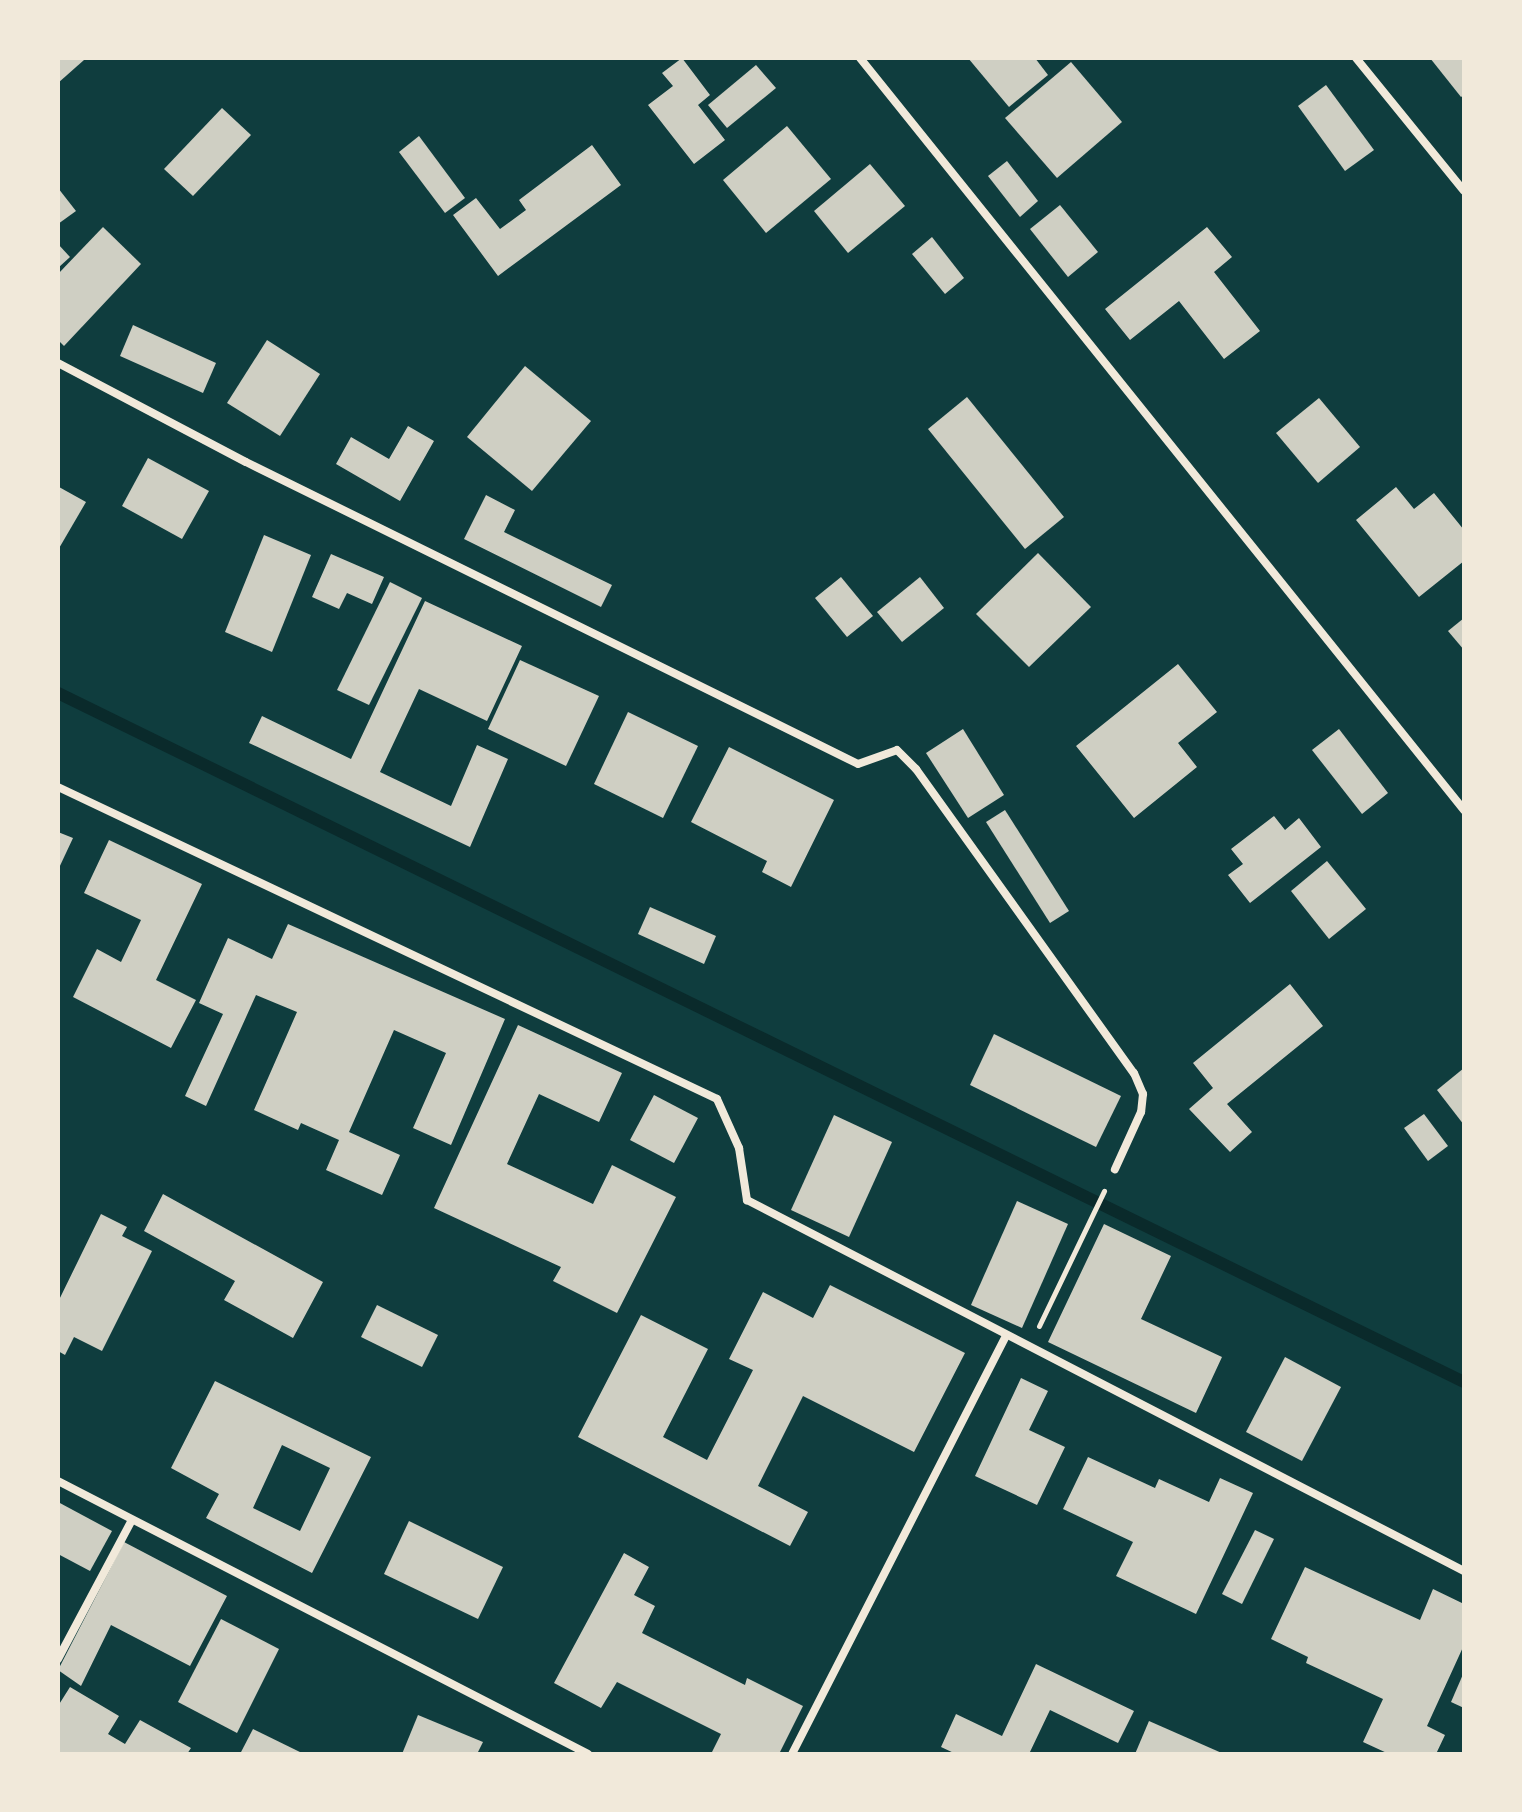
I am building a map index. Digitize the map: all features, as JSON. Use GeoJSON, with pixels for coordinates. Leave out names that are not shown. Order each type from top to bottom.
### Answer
{"type":"FeatureCollection","features":[{"type":"Feature","properties":{"kind":"street"},"geometry":{"type":"LineString","coordinates":[[860,58],[1464,810]]}},
{"type":"Feature","properties":{"kind":"street"},"geometry":{"type":"LineString","coordinates":[[1356,58],[1464,191]]}},
{"type":"Feature","properties":{"kind":"street"},"geometry":{"type":"LineString","coordinates":[[58,363],[246,462],[858,764],[897,750],[916,769],[1134,1073],[1143,1094],[1141,1112],[1115,1169]]}},
{"type":"Feature","properties":{"kind":"street"},"geometry":{"type":"LineString","coordinates":[[58,787],[717,1099],[739,1148],[747,1200],[1005,1337],[1464,1571]]}},
{"type":"Feature","properties":{"kind":"street"},"geometry":{"type":"LineString","coordinates":[[792,1754],[1005,1337]]}},
{"type":"Feature","properties":{"kind":"street"},"geometry":{"type":"LineString","coordinates":[[58,1481],[588,1754]]}},
{"type":"Feature","properties":{"kind":"street"},"geometry":{"type":"LineString","coordinates":[[58,1659],[132,1520]]}},
{"type":"Feature","properties":{"kind":"path"},"geometry":{"type":"LineString","coordinates":[[1005,1337],[1038,1330],[1091,1217]]}},
{"type":"Feature","properties":{"kind":"building"},"geometry":{"type":"Polygon","coordinates":[[[58,58],[82,58],[84,60],[58,83],[58,58]]]}},
{"type":"Feature","properties":{"kind":"building"},"geometry":{"type":"Polygon","coordinates":[[[682,58],[710,95],[698,105],[725,140],[694,164],[648,105],[673,86],[662,73],[682,58]]]}},
{"type":"Feature","properties":{"kind":"building"},"geometry":{"type":"Polygon","coordinates":[[[968,58],[1035,58],[1048,75],[1009,107],[968,58]]]}},
{"type":"Feature","properties":{"kind":"building"},"geometry":{"type":"Polygon","coordinates":[[[1430,58],[1464,58],[1464,95],[1461,97],[1430,58]]]}},
{"type":"Feature","properties":{"kind":"building"},"geometry":{"type":"Polygon","coordinates":[[[1071,62],[1122,122],[1057,178],[1005,118],[1071,62]]]}},
{"type":"Feature","properties":{"kind":"building"},"geometry":{"type":"Polygon","coordinates":[[[756,65],[776,88],[727,128],[708,105],[756,65]]]}},
{"type":"Feature","properties":{"kind":"building"},"geometry":{"type":"Polygon","coordinates":[[[1326,85],[1374,150],[1345,171],[1298,106],[1326,85]]]}},
{"type":"Feature","properties":{"kind":"building"},"geometry":{"type":"Polygon","coordinates":[[[222,108],[251,135],[193,196],[164,169],[222,108]]]}},
{"type":"Feature","properties":{"kind":"building"},"geometry":{"type":"Polygon","coordinates":[[[787,126],[831,179],[766,233],[723,180],[787,126]]]}},
{"type":"Feature","properties":{"kind":"building"},"geometry":{"type":"Polygon","coordinates":[[[419,136],[465,198],[445,213],[399,152],[419,136]]]}},
{"type":"Feature","properties":{"kind":"building"},"geometry":{"type":"Polygon","coordinates":[[[592,145],[621,185],[498,276],[453,215],[476,198],[500,229],[526,210],[519,200],[592,145]]]}},
{"type":"Feature","properties":{"kind":"building"},"geometry":{"type":"Polygon","coordinates":[[[1007,161],[1038,201],[1020,217],[988,176],[1007,161]]]}},
{"type":"Feature","properties":{"kind":"building"},"geometry":{"type":"Polygon","coordinates":[[[870,164],[905,206],[848,253],[814,211],[870,164]]]}},
{"type":"Feature","properties":{"kind":"building"},"geometry":{"type":"Polygon","coordinates":[[[58,188],[76,211],[58,224],[58,188]]]}},
{"type":"Feature","properties":{"kind":"building"},"geometry":{"type":"Polygon","coordinates":[[[1060,205],[1098,252],[1068,277],[1030,229],[1060,205]]]}},
{"type":"Feature","properties":{"kind":"building"},"geometry":{"type":"Polygon","coordinates":[[[103,227],[141,264],[64,346],[58,340],[58,274],[103,227]]]}},
{"type":"Feature","properties":{"kind":"building"},"geometry":{"type":"Polygon","coordinates":[[[1207,227],[1232,257],[1214,272],[1260,331],[1224,359],[1179,301],[1130,340],[1105,309],[1207,227]]]}},
{"type":"Feature","properties":{"kind":"building"},"geometry":{"type":"Polygon","coordinates":[[[932,237],[964,278],[945,294],[912,254],[932,237]]]}},
{"type":"Feature","properties":{"kind":"building"},"geometry":{"type":"Polygon","coordinates":[[[58,244],[70,257],[58,268],[58,244]]]}},
{"type":"Feature","properties":{"kind":"building"},"geometry":{"type":"Polygon","coordinates":[[[133,325],[216,363],[203,393],[120,356],[133,325]]]}},
{"type":"Feature","properties":{"kind":"building"},"geometry":{"type":"Polygon","coordinates":[[[267,340],[320,374],[280,436],[227,403],[267,340]]]}},
{"type":"Feature","properties":{"kind":"building"},"geometry":{"type":"Polygon","coordinates":[[[525,366],[591,421],[532,491],[467,437],[525,366]]]}},
{"type":"Feature","properties":{"kind":"building"},"geometry":{"type":"Polygon","coordinates":[[[967,397],[1064,517],[1025,549],[928,429],[967,397]]]}},
{"type":"Feature","properties":{"kind":"building"},"geometry":{"type":"Polygon","coordinates":[[[1319,398],[1360,447],[1318,483],[1276,433],[1319,398]]]}},
{"type":"Feature","properties":{"kind":"building"},"geometry":{"type":"Polygon","coordinates":[[[408,426],[434,441],[400,501],[336,464],[351,437],[389,459],[408,426]]]}},
{"type":"Feature","properties":{"kind":"building"},"geometry":{"type":"Polygon","coordinates":[[[148,458],[209,491],[182,539],[122,506],[148,458]]]}},
{"type":"Feature","properties":{"kind":"building"},"geometry":{"type":"Polygon","coordinates":[[[59,487],[86,502],[58,550],[58,490],[59,487]]]}},
{"type":"Feature","properties":{"kind":"building"},"geometry":{"type":"Polygon","coordinates":[[[1396,487],[1414,509],[1434,493],[1464,530],[1464,561],[1419,597],[1356,520],[1396,487]]]}},
{"type":"Feature","properties":{"kind":"building"},"geometry":{"type":"Polygon","coordinates":[[[486,495],[515,510],[504,532],[612,585],[601,607],[464,539],[486,495]]]}},
{"type":"Feature","properties":{"kind":"building"},"geometry":{"type":"Polygon","coordinates":[[[264,535],[311,555],[272,652],[225,632],[264,535]]]}},
{"type":"Feature","properties":{"kind":"building"},"geometry":{"type":"Polygon","coordinates":[[[1038,553],[1091,607],[1029,667],[976,614],[1038,553]]]}},
{"type":"Feature","properties":{"kind":"building"},"geometry":{"type":"Polygon","coordinates":[[[331,554],[384,577],[372,604],[347,593],[339,609],[312,597],[331,554]]]}},
{"type":"Feature","properties":{"kind":"building"},"geometry":{"type":"Polygon","coordinates":[[[841,577],[873,616],[847,637],[815,598],[841,577]]]}},
{"type":"Feature","properties":{"kind":"building"},"geometry":{"type":"Polygon","coordinates":[[[920,577],[944,608],[902,642],[877,612],[920,577]]]}},
{"type":"Feature","properties":{"kind":"building"},"geometry":{"type":"Polygon","coordinates":[[[390,582],[422,598],[369,705],[337,690],[390,582]]]}},
{"type":"Feature","properties":{"kind":"building"},"geometry":{"type":"Polygon","coordinates":[[[425,601],[522,646],[487,721],[419,689],[380,772],[451,806],[477,745],[508,759],[470,847],[249,743],[262,716],[351,759],[425,601]]]}},
{"type":"Feature","properties":{"kind":"building"},"geometry":{"type":"Polygon","coordinates":[[[1464,618],[1464,650],[1448,631],[1464,618]]]}},
{"type":"Feature","properties":{"kind":"building"},"geometry":{"type":"Polygon","coordinates":[[[520,660],[599,696],[566,766],[488,729],[520,660]]]}},
{"type":"Feature","properties":{"kind":"building"},"geometry":{"type":"Polygon","coordinates":[[[1178,664],[1217,712],[1178,743],[1197,767],[1134,818],[1076,746],[1178,664]]]}},
{"type":"Feature","properties":{"kind":"building"},"geometry":{"type":"Polygon","coordinates":[[[628,712],[698,746],[663,818],[594,784],[628,712]]]}},
{"type":"Feature","properties":{"kind":"building"},"geometry":{"type":"Polygon","coordinates":[[[963,729],[1004,795],[968,818],[926,753],[963,729]]]}},
{"type":"Feature","properties":{"kind":"building"},"geometry":{"type":"Polygon","coordinates":[[[1339,729],[1388,793],[1362,814],[1312,750],[1339,729]]]}},
{"type":"Feature","properties":{"kind":"building"},"geometry":{"type":"Polygon","coordinates":[[[729,747],[834,800],[791,887],[762,872],[767,861],[691,822],[729,747]]]}},
{"type":"Feature","properties":{"kind":"building"},"geometry":{"type":"Polygon","coordinates":[[[1005,810],[1069,911],[1050,923],[986,822],[1005,810]]]}},
{"type":"Feature","properties":{"kind":"building"},"geometry":{"type":"Polygon","coordinates":[[[1274,816],[1285,830],[1299,818],[1321,847],[1250,903],[1228,875],[1243,864],[1231,849],[1274,816]]]}},
{"type":"Feature","properties":{"kind":"building"},"geometry":{"type":"Polygon","coordinates":[[[58,832],[73,838],[58,870],[58,832]]]}},
{"type":"Feature","properties":{"kind":"building"},"geometry":{"type":"Polygon","coordinates":[[[109,840],[202,884],[156,980],[196,1000],[171,1048],[73,997],[97,949],[121,962],[141,920],[84,893],[109,840]]]}},
{"type":"Feature","properties":{"kind":"building"},"geometry":{"type":"Polygon","coordinates":[[[1327,861],[1366,909],[1329,939],[1291,891],[1327,861]]]}},
{"type":"Feature","properties":{"kind":"building"},"geometry":{"type":"Polygon","coordinates":[[[650,907],[716,936],[704,964],[638,934],[650,907]]]}},
{"type":"Feature","properties":{"kind":"building"},"geometry":{"type":"Polygon","coordinates":[[[288,924],[505,1019],[451,1145],[413,1128],[446,1053],[394,1030],[349,1132],[400,1155],[382,1195],[326,1170],[339,1140],[301,1123],[298,1130],[254,1110],[297,1012],[256,995],[206,1106],[185,1096],[223,1014],[199,1003],[228,938],[272,959],[288,924]]]}},
{"type":"Feature","properties":{"kind":"building"},"geometry":{"type":"Polygon","coordinates":[[[1290,984],[1323,1026],[1227,1104],[1252,1132],[1230,1152],[1189,1109],[1213,1088],[1193,1063],[1290,984]]]}},
{"type":"Feature","properties":{"kind":"building"},"geometry":{"type":"Polygon","coordinates":[[[518,1025],[622,1073],[599,1122],[539,1094],[507,1164],[593,1204],[612,1165],[676,1197],[617,1313],[553,1281],[561,1267],[434,1208],[518,1025]]]}},
{"type":"Feature","properties":{"kind":"building"},"geometry":{"type":"Polygon","coordinates":[[[994,1034],[1121,1096],[1096,1147],[970,1085],[994,1034]]]}},
{"type":"Feature","properties":{"kind":"building"},"geometry":{"type":"Polygon","coordinates":[[[1464,1068],[1464,1125],[1437,1090],[1464,1068]]]}},
{"type":"Feature","properties":{"kind":"building"},"geometry":{"type":"Polygon","coordinates":[[[654,1095],[698,1118],[674,1163],[630,1140],[654,1095]]]}},
{"type":"Feature","properties":{"kind":"building"},"geometry":{"type":"Polygon","coordinates":[[[1424,1114],[1448,1146],[1428,1161],[1404,1128],[1424,1114]]]}},
{"type":"Feature","properties":{"kind":"building"},"geometry":{"type":"Polygon","coordinates":[[[834,1115],[892,1142],[849,1237],[791,1210],[834,1115]]]}},
{"type":"Feature","properties":{"kind":"building"},"geometry":{"type":"Polygon","coordinates":[[[163,1194],[323,1282],[293,1338],[224,1300],[235,1281],[144,1231],[163,1194]]]}},
{"type":"Feature","properties":{"kind":"building"},"geometry":{"type":"Polygon","coordinates":[[[1017,1201],[1068,1224],[1022,1328],[971,1305],[1017,1201]]]}},
{"type":"Feature","properties":{"kind":"building"},"geometry":{"type":"Polygon","coordinates":[[[101,1214],[127,1227],[122,1236],[152,1251],[102,1351],[74,1337],[65,1355],[58,1351],[58,1302],[101,1214]]]}},
{"type":"Feature","properties":{"kind":"building"},"geometry":{"type":"Polygon","coordinates":[[[1104,1224],[1171,1256],[1141,1319],[1222,1357],[1196,1413],[1048,1342],[1104,1224]]]}},
{"type":"Feature","properties":{"kind":"building"},"geometry":{"type":"Polygon","coordinates":[[[830,1285],[965,1353],[914,1452],[803,1396],[758,1486],[808,1512],[790,1546],[578,1437],[641,1315],[708,1349],[663,1437],[707,1460],[753,1370],[729,1359],[763,1292],[813,1318],[830,1285]]]}},
{"type":"Feature","properties":{"kind":"building"},"geometry":{"type":"Polygon","coordinates":[[[377,1305],[438,1335],[422,1367],[361,1337],[377,1305]]]}},
{"type":"Feature","properties":{"kind":"building"},"geometry":{"type":"Polygon","coordinates":[[[1285,1357],[1341,1387],[1302,1461],[1246,1432],[1285,1357]]]}},
{"type":"Feature","properties":{"kind":"building"},"geometry":{"type":"Polygon","coordinates":[[[1021,1378],[1048,1391],[1029,1430],[1065,1447],[1037,1505],[975,1476],[1021,1378]]]}},
{"type":"Feature","properties":{"kind":"building"},"geometry":{"type":"Polygon","coordinates":[[[215,1381],[371,1457],[312,1573],[206,1518],[219,1494],[171,1468],[215,1381]],[[282,1445],[253,1508],[300,1531],[330,1468],[282,1445]]]}},
{"type":"Feature","properties":{"kind":"building"},"geometry":{"type":"Polygon","coordinates":[[[1088,1457],[1155,1488],[1159,1479],[1209,1502],[1220,1478],[1253,1493],[1196,1614],[1116,1576],[1133,1542],[1063,1509],[1088,1457]]]}},
{"type":"Feature","properties":{"kind":"building"},"geometry":{"type":"Polygon","coordinates":[[[58,1502],[112,1531],[90,1571],[58,1554],[58,1502]]]}},
{"type":"Feature","properties":{"kind":"building"},"geometry":{"type":"Polygon","coordinates":[[[409,1521],[503,1567],[478,1619],[384,1574],[409,1521]]]}},
{"type":"Feature","properties":{"kind":"building"},"geometry":{"type":"Polygon","coordinates":[[[1255,1530],[1274,1539],[1242,1604],[1222,1594],[1255,1530]]]}},
{"type":"Feature","properties":{"kind":"building"},"geometry":{"type":"Polygon","coordinates":[[[124,1542],[227,1596],[190,1666],[111,1625],[81,1686],[58,1670],[124,1542]]]}},
{"type":"Feature","properties":{"kind":"building"},"geometry":{"type":"Polygon","coordinates":[[[624,1553],[649,1567],[634,1595],[655,1606],[642,1633],[745,1685],[747,1678],[803,1706],[779,1754],[711,1754],[721,1734],[617,1682],[601,1708],[554,1683],[624,1553]]]}},
{"type":"Feature","properties":{"kind":"building"},"geometry":{"type":"Polygon","coordinates":[[[1305,1567],[1420,1620],[1433,1589],[1464,1604],[1464,1645],[1427,1726],[1445,1735],[1436,1754],[1389,1754],[1363,1742],[1383,1699],[1306,1663],[1308,1657],[1271,1639],[1305,1567]]]}},
{"type":"Feature","properties":{"kind":"building"},"geometry":{"type":"Polygon","coordinates":[[[221,1619],[279,1649],[237,1733],[178,1702],[221,1619]]]}},
{"type":"Feature","properties":{"kind":"building"},"geometry":{"type":"Polygon","coordinates":[[[1036,1664],[1134,1711],[1118,1743],[1050,1710],[1029,1754],[956,1754],[941,1747],[956,1714],[1002,1736],[1036,1664]]]}},
{"type":"Feature","properties":{"kind":"building"},"geometry":{"type":"Polygon","coordinates":[[[1464,1672],[1464,1708],[1451,1702],[1464,1672]]]}},
{"type":"Feature","properties":{"kind":"building"},"geometry":{"type":"Polygon","coordinates":[[[70,1687],[119,1716],[108,1734],[125,1744],[140,1720],[191,1748],[187,1754],[58,1754],[58,1706],[70,1687]]]}},
{"type":"Feature","properties":{"kind":"building"},"geometry":{"type":"Polygon","coordinates":[[[418,1715],[483,1742],[477,1754],[402,1754],[418,1715]]]}},
{"type":"Feature","properties":{"kind":"building"},"geometry":{"type":"Polygon","coordinates":[[[1149,1721],[1224,1754],[1135,1754],[1149,1721]]]}},
{"type":"Feature","properties":{"kind":"building"},"geometry":{"type":"Polygon","coordinates":[[[253,1729],[304,1754],[240,1754],[253,1729]]]}},
{"type":"Feature","properties":{"kind":"waterway"},"geometry":{"type":"LineString","coordinates":[[58,693],[1464,1382]]}}]}
